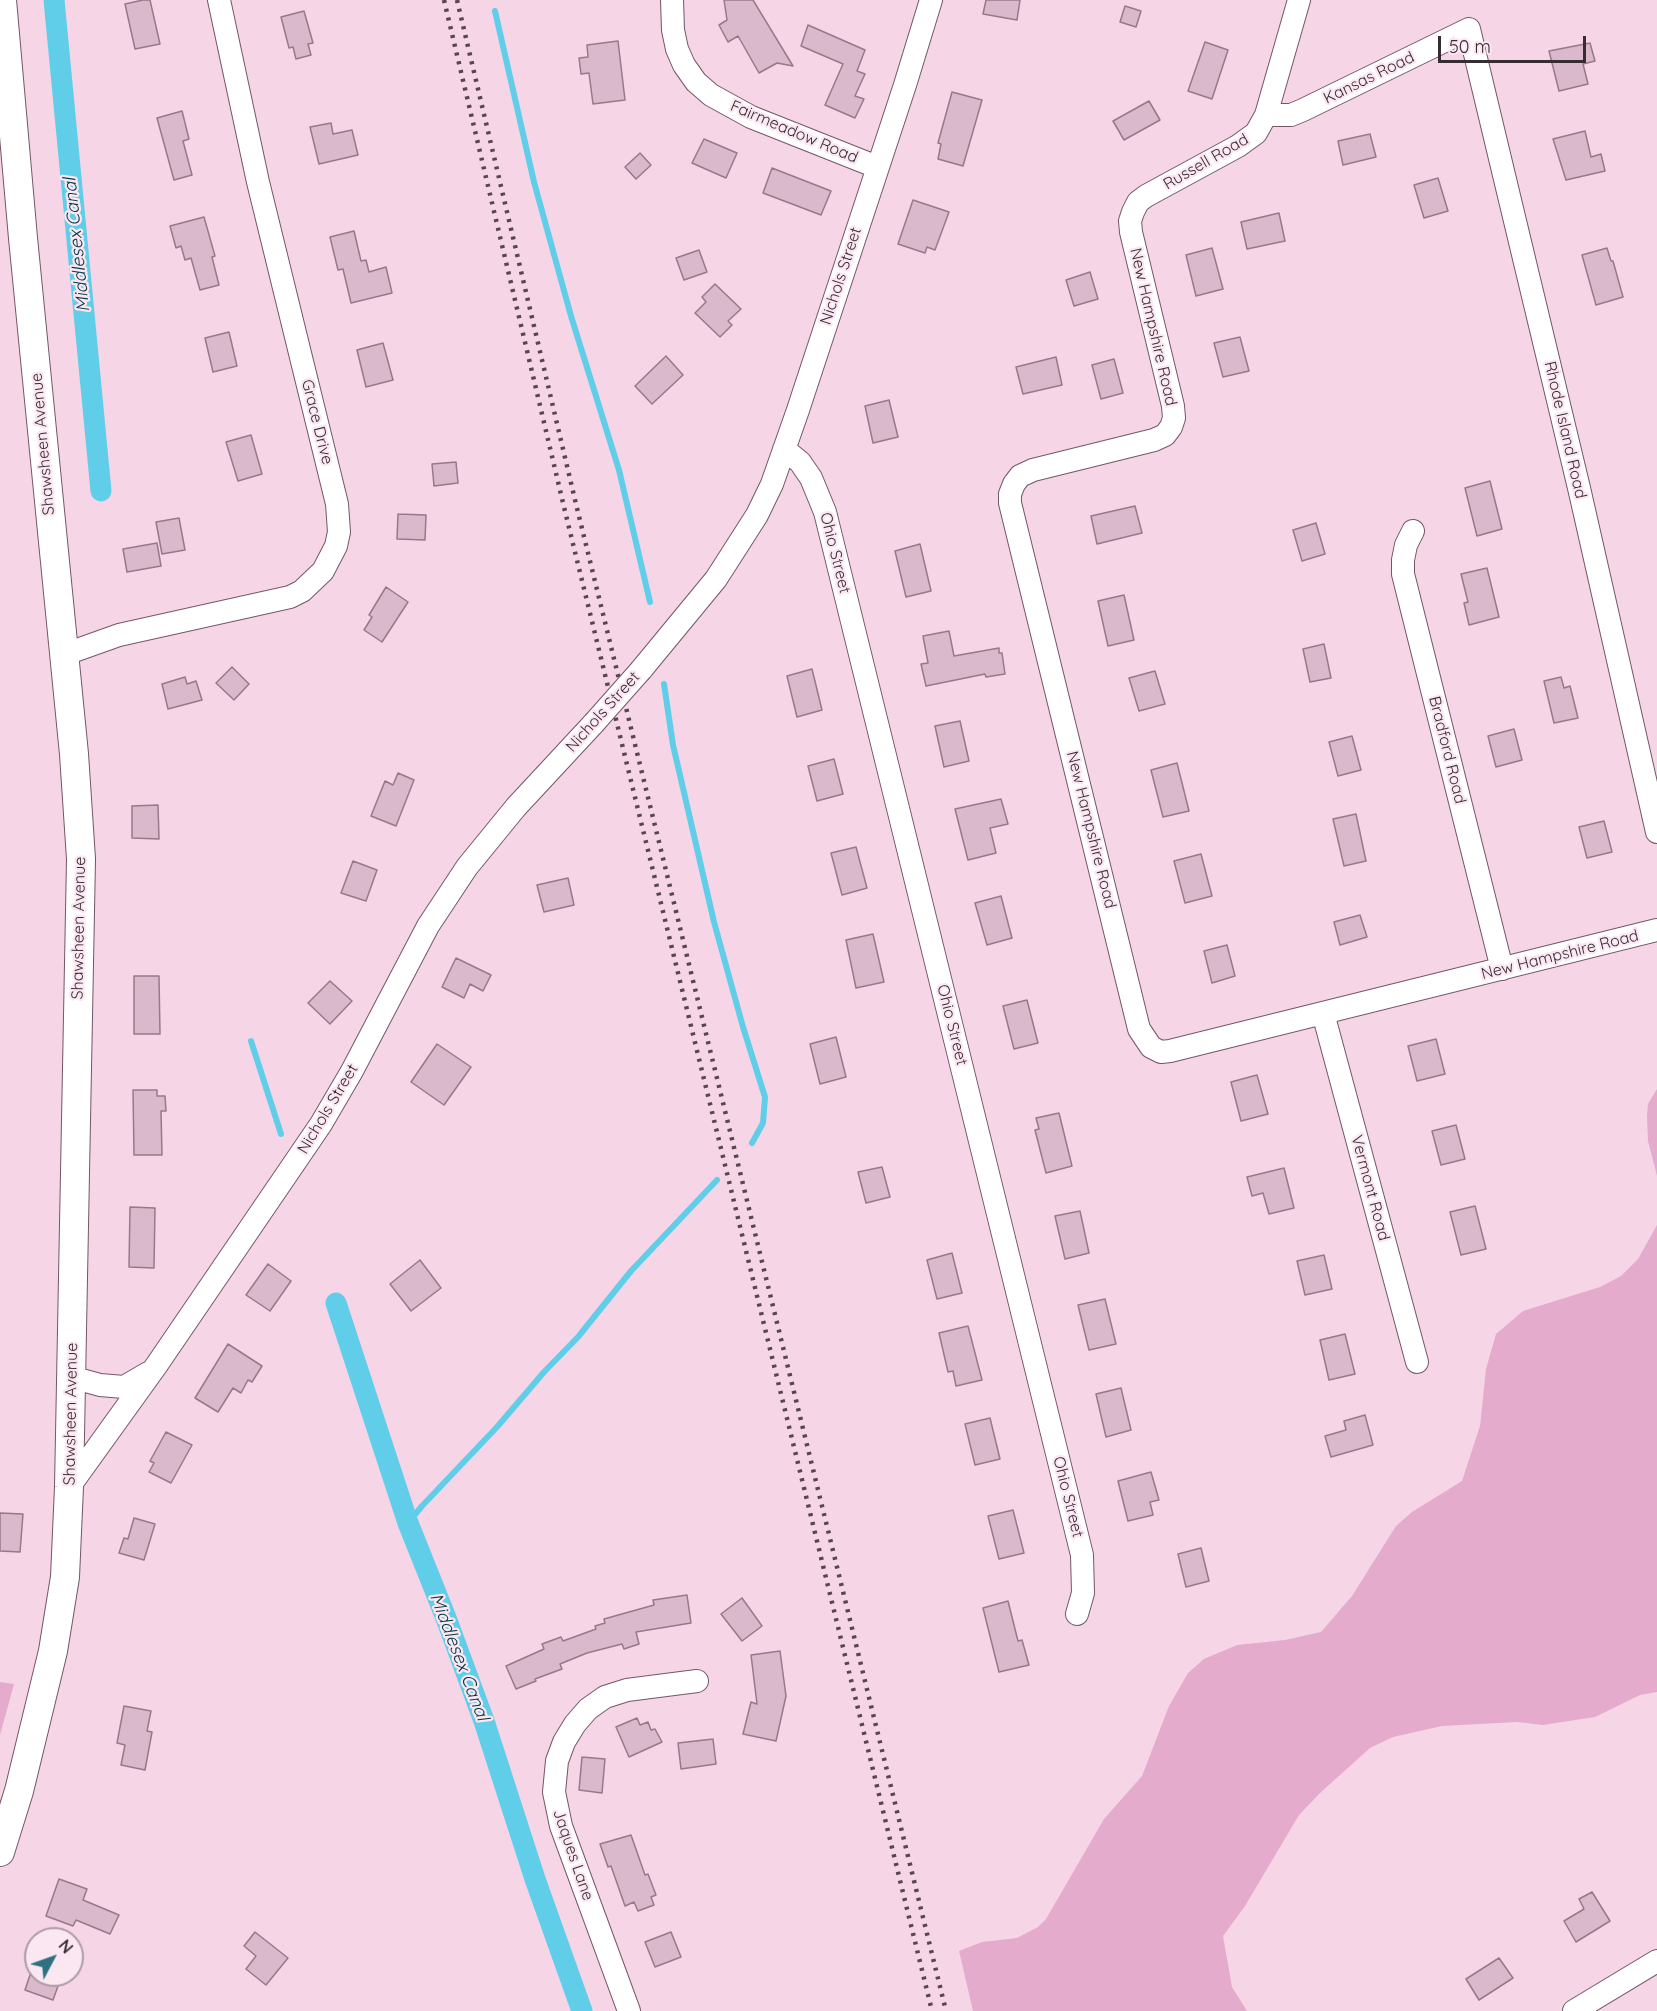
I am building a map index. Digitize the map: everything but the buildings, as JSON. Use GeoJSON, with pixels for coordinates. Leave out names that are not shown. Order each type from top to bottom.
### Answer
{"type":"FeatureCollection","features":[{"type":"Feature","properties":{"kind":"main road","name":"Shawsheen Avenue"},"geometry":{"type":"LineString","coordinates":[[0,1852],[19,1791],[53,1652],[65,1577],[69,1487],[81,859],[74,754],[4,78],[2,0]]}},
{"type":"Feature","properties":{"kind":"street","name":"Grace Drive"},"geometry":{"type":"LineString","coordinates":[[63,655],[119,635],[290,597],[302,591],[323,571],[336,546],[339,532],[337,504],[258,182],[219,0]]}},
{"type":"Feature","properties":{"kind":"street","name":"Fairmeadow Road"},"geometry":{"type":"LineString","coordinates":[[672,0],[673,30],[677,50],[696,82],[711,95],[751,117],[877,167]]}},
{"type":"Feature","properties":{"kind":"street","name":"Nichols Street"},"geometry":{"type":"LineString","coordinates":[[69,1487],[156,1366],[321,1124],[352,1071],[428,926],[467,867],[516,807],[594,723],[698,602],[757,515],[772,484],[784,449],[906,86],[931,0]]}},
{"type":"Feature","properties":{"kind":"street","name":"Russell Road"},"geometry":{"type":"LineString","coordinates":[[1133,212],[1138,202],[1146,196],[1249,139],[1262,125],[1299,0]]}},
{"type":"Feature","properties":{"kind":"street","name":"Kansas Road"},"geometry":{"type":"LineString","coordinates":[[1266,115],[1291,115],[1303,110],[1469,29]]}},
{"type":"Feature","properties":{"kind":"street","name":"Rhode Island Road"},"geometry":{"type":"LineString","coordinates":[[1469,29],[1657,832]]}},
{"type":"Feature","properties":{"kind":"street","name":"New Hampshire Road"},"geometry":{"type":"LineString","coordinates":[[1133,212],[1130,221],[1131,232],[1173,406],[1172,427],[1165,435],[1154,440],[1026,473],[1020,476],[1014,484],[1010,494],[1010,503],[1139,1029],[1145,1039],[1151,1047],[1161,1052],[1170,1051],[1657,930]]}},
{"type":"Feature","properties":{"kind":"street","name":"Ohio Street"},"geometry":{"type":"LineString","coordinates":[[784,449],[800,462],[811,478],[825,512],[1082,1555],[1083,1593],[1077,1614]]}},
{"type":"Feature","properties":{"kind":"street","name":"Bradford Road"},"geometry":{"type":"LineString","coordinates":[[1413,531],[1406,545],[1403,574],[1502,969]]}},
{"type":"Feature","properties":{"kind":"street","name":"Vermont Road"},"geometry":{"type":"LineString","coordinates":[[1323,1013],[1417,1362]]}},
{"type":"Feature","properties":{"kind":"street","name":"Nichols Street"},"geometry":{"type":"LineString","coordinates":[[71,1377],[100,1385],[124,1387],[143,1377],[156,1366]]}},
{"type":"Feature","properties":{"kind":"street","name":"Jaques Lane"},"geometry":{"type":"LineString","coordinates":[[629,2011],[561,1826],[554,1792],[557,1761],[564,1742],[575,1724],[588,1709],[605,1697],[627,1690],[697,1681]]}},
{"type":"Feature","properties":{"kind":"street"},"geometry":{"type":"LineString","coordinates":[[1574,2011],[1657,1960]]}},
{"type":"Feature","properties":{"kind":"shaded area"},"geometry":{"type":"Polygon","coordinates":[[[1657,1089],[1657,1176],[1648,1141],[1647,1116],[1648,1104],[1657,1089]]]}},
{"type":"Feature","properties":{"kind":"shaded area"},"geometry":{"type":"Polygon","coordinates":[[[1657,1225],[1657,1692],[1640,1695],[1595,1717],[1543,1725],[1517,1722],[1442,1726],[1393,1737],[1370,1748],[1299,1815],[1245,1906],[1223,1936],[1232,1987],[1247,2011],[973,2011],[959,1951],[982,1942],[1017,1938],[1038,1927],[1046,1919],[1104,1819],[1142,1776],[1169,1706],[1188,1673],[1204,1659],[1237,1645],[1285,1640],[1321,1632],[1352,1596],[1396,1526],[1412,1512],[1462,1481],[1480,1426],[1486,1369],[1496,1334],[1523,1311],[1600,1287],[1621,1276],[1638,1259],[1657,1225]]]}},
{"type":"Feature","properties":{"kind":"shaded area"},"geometry":{"type":"Polygon","coordinates":[[[0,1682],[14,1684],[0,1735],[0,1682]]]}},
{"type":"Feature","properties":{"kind":"waterway","name":"Middlesex Canal"},"geometry":{"type":"LineString","coordinates":[[54,0],[101,491]]}},
{"type":"Feature","properties":{"kind":"waterway"},"geometry":{"type":"LineString","coordinates":[[495,11],[534,182],[571,316],[619,470],[650,602]]}},
{"type":"Feature","properties":{"kind":"waterway"},"geometry":{"type":"LineString","coordinates":[[664,684],[673,745],[714,922],[765,1097],[763,1123],[752,1143]]}},
{"type":"Feature","properties":{"kind":"waterway","name":"Middlesex Canal"},"geometry":{"type":"LineString","coordinates":[[251,1041],[281,1134]]}},
{"type":"Feature","properties":{"kind":"waterway"},"geometry":{"type":"LineString","coordinates":[[408,1523],[578,1337],[631,1271],[717,1180]]}},
{"type":"Feature","properties":{"kind":"waterway","name":"Middlesex Canal"},"geometry":{"type":"LineString","coordinates":[[336,1303],[408,1523],[484,1721],[535,1879],[582,2011]]}},
{"type":"Feature","properties":{"kind":"railway"},"geometry":{"type":"LineString","coordinates":[[444,0],[564,507],[932,2011]]}},
{"type":"Feature","properties":{"kind":"railway"},"geometry":{"type":"LineString","coordinates":[[457,0],[576,504],[946,2011]]}}]}
